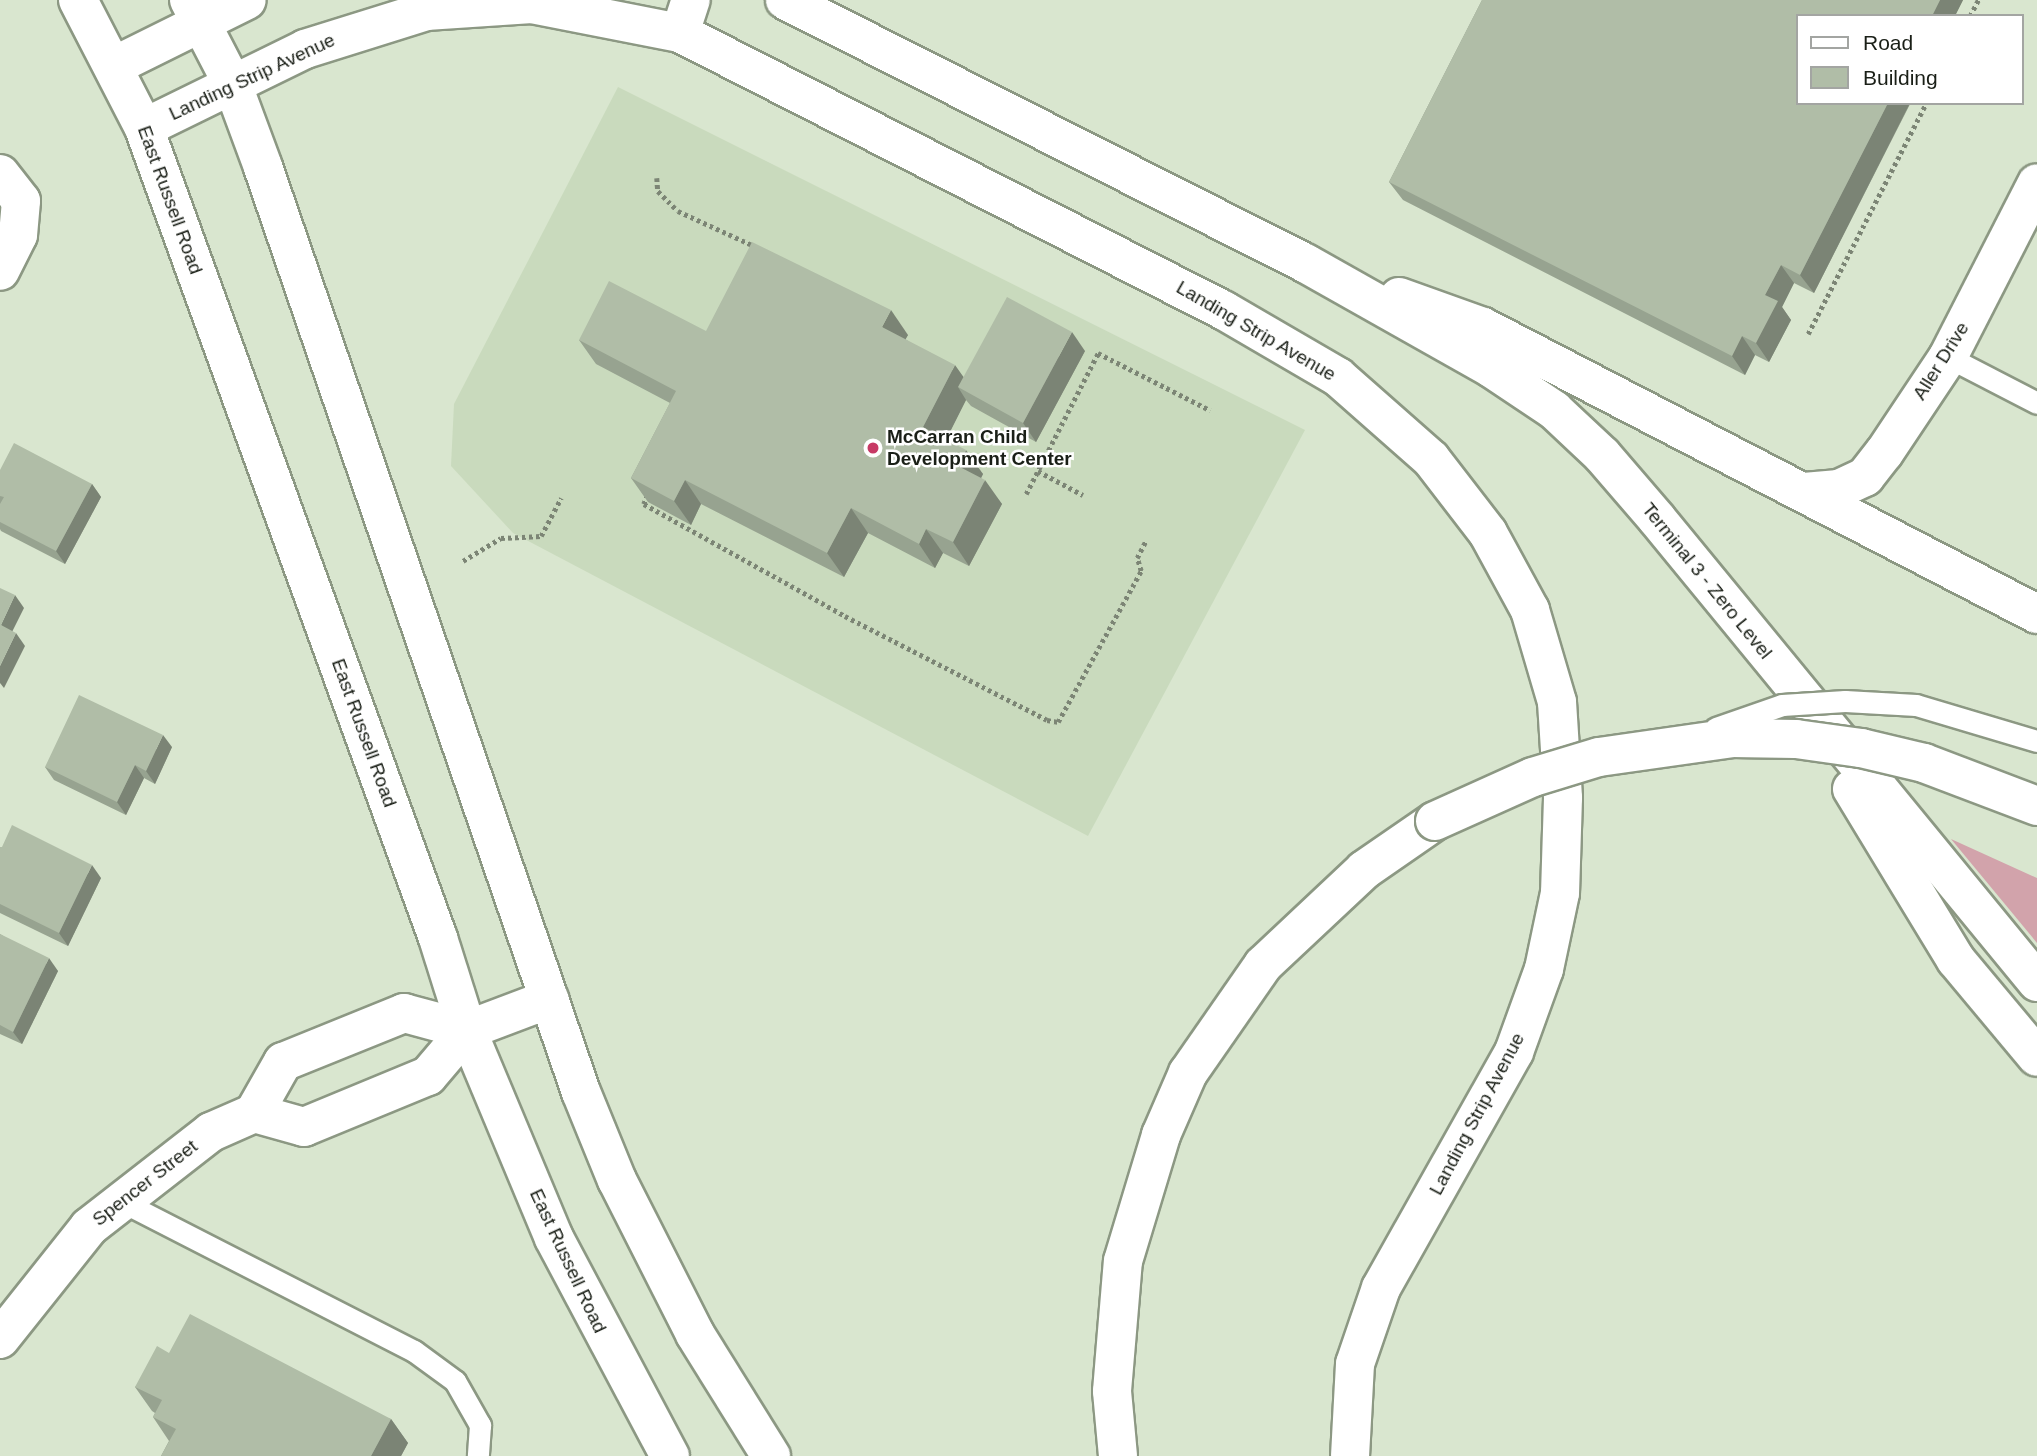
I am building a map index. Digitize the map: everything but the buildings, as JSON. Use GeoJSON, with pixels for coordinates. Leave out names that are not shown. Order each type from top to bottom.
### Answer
{"type":"FeatureCollection","features":[{"type":"Feature","properties":{"kind":"main road","name":"East Russell Road"},"geometry":{"type":"LineString","coordinates":[[78,0],[144,128],[438,938],[467,1030],[554,1238],[670,1456]]}},
{"type":"Feature","properties":{"kind":"main road"},"geometry":{"type":"LineString","coordinates":[[114,66],[195,11],[247,0]]}},
{"type":"Feature","properties":{"kind":"main road"},"geometry":{"type":"LineString","coordinates":[[785,0],[1305,263],[1483,327],[2037,614]]}},
{"type":"Feature","properties":{"kind":"main road","name":"Landing Strip Avenue"},"geometry":{"type":"LineString","coordinates":[[144,128],[232,83],[335,37],[426,11],[532,4],[686,17],[1185,290],[1338,377],[1431,459],[1488,533],[1530,610],[1557,702],[1563,798],[1560,893],[1544,969],[1514,1052],[1381,1288],[1355,1364],[1350,1456]]}},
{"type":"Feature","properties":{"kind":"main road"},"geometry":{"type":"LineString","coordinates":[[195,11],[232,83],[549,999],[617,1180],[695,1334],[771,1456]]}},
{"type":"Feature","properties":{"kind":"main road","name":"Aller Drive"},"geometry":{"type":"LineString","coordinates":[[1804,492],[1839,489],[1865,477],[1948,356],[2037,184]]}},
{"type":"Feature","properties":{"kind":"main road"},"geometry":{"type":"LineString","coordinates":[[0,271],[18,235],[11,187]]}},
{"type":"Feature","properties":{"kind":"main road","name":"Terminal 3 - Zero Level"},"geometry":{"type":"LineString","coordinates":[[1305,263],[1516,383],[1568,422],[1635,492],[1785,679],[2037,982]]}},
{"type":"Feature","properties":{"kind":"main road"},"geometry":{"type":"LineString","coordinates":[[1785,679],[1956,960],[2037,1057]]}},
{"type":"Feature","properties":{"kind":"main road"},"geometry":{"type":"LineString","coordinates":[[1118,1456],[1112,1391],[1123,1261],[1157,1147],[1188,1073],[1263,965],[1364,870],[1435,821],[1533,776],[1599,757],[1667,745],[1732,738],[1796,739],[1861,748],[1924,763],[2037,806]]}},
{"type":"Feature","properties":{"kind":"main road"},"geometry":{"type":"LineString","coordinates":[[467,1030],[404,1013],[283,1062],[254,1113],[304,1127],[428,1076],[467,1030],[549,999]]}},
{"type":"Feature","properties":{"kind":"main road","name":"Spencer Street"},"geometry":{"type":"LineString","coordinates":[[0,1339],[89,1227],[119,1200],[211,1132],[254,1113]]}},
{"type":"Feature","properties":{"kind":"lane"},"geometry":{"type":"LineString","coordinates":[[1948,356],[2037,403]]}},
{"type":"Feature","properties":{"kind":"lane"},"geometry":{"type":"LineString","coordinates":[[1667,745],[1782,705],[1845,701],[1916,705],[2037,741]]}},
{"type":"Feature","properties":{"kind":"lane"},"geometry":{"type":"LineString","coordinates":[[119,1200],[414,1351],[455,1381],[480,1424],[478,1456]]}},
{"type":"Feature","properties":{"kind":"path"},"geometry":{"type":"LineString","coordinates":[[1808,334],[1925,105]]}},
{"type":"Feature","properties":{"kind":"path"},"geometry":{"type":"LineString","coordinates":[[657,178],[658,191],[678,211],[760,248]]}},
{"type":"Feature","properties":{"kind":"path"},"geometry":{"type":"LineString","coordinates":[[1026,494],[1098,353],[1210,410]]}},
{"type":"Feature","properties":{"kind":"path"},"geometry":{"type":"LineString","coordinates":[[1038,471],[1083,495]]}},
{"type":"Feature","properties":{"kind":"path"},"geometry":{"type":"LineString","coordinates":[[649,492],[644,504],[845,616],[1046,720],[1058,722],[1141,570],[1137,558],[1146,540]]}},
{"type":"Feature","properties":{"kind":"path"},"geometry":{"type":"LineString","coordinates":[[463,561],[501,538],[541,536],[561,498]]}},
{"type":"Feature","properties":{"kind":"shaded area","name":"McCarran Child Development Center"},"geometry":{"type":"Polygon","coordinates":[[[618,87],[1305,430],[1088,836],[513,533],[451,466],[454,404],[618,87]]]}},
{"type":"Feature","properties":{"kind":"shaded area"},"geometry":{"type":"Polygon","coordinates":[[[1951,839],[2037,878],[2037,943],[1951,839]]]}},
{"type":"Feature","properties":{"kind":"place","name":"McCarran Child Development Center"},"geometry":{"type":"Point","coordinates":[873,448]}}]}
